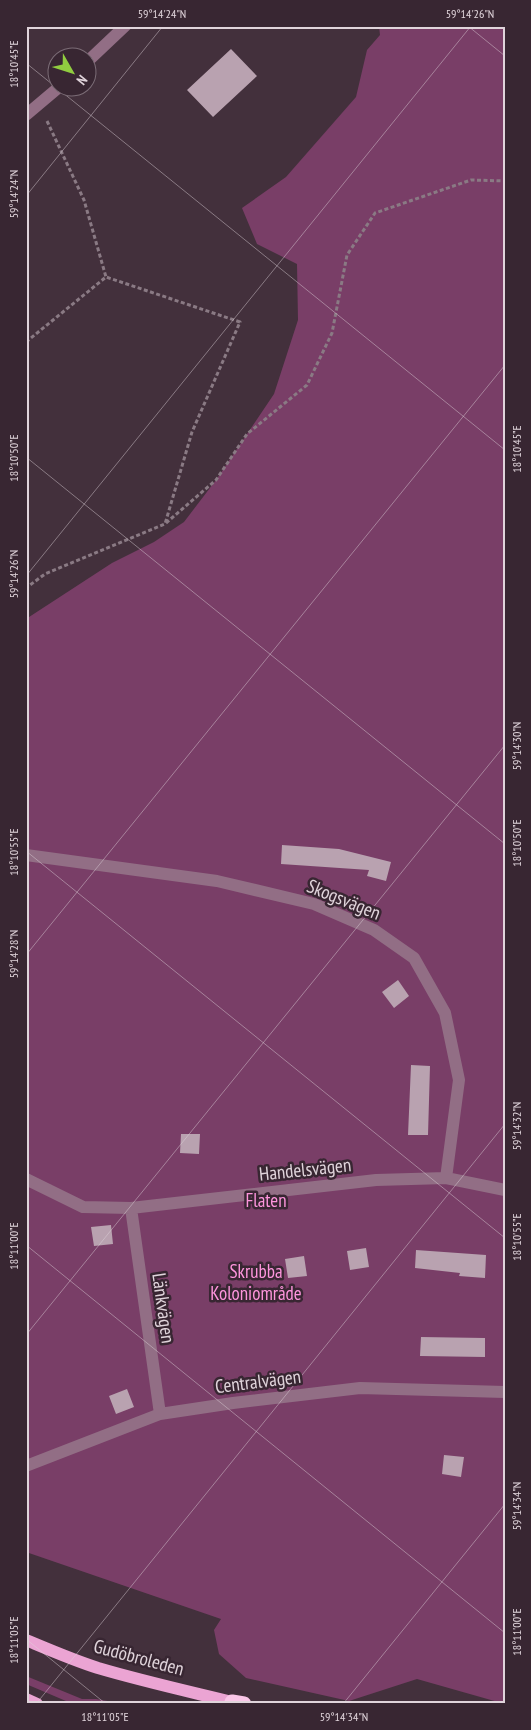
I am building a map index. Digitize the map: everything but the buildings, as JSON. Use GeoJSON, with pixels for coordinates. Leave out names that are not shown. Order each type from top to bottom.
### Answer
{"type":"FeatureCollection","features":[{"type":"Feature","properties":{"kind":"main road","name":"Gudöbroleden"},"geometry":{"type":"LineString","coordinates":[[26,1640],[96,1668],[158,1685],[238,1703]]}},
{"type":"Feature","properties":{"kind":"main road"},"geometry":{"type":"LineString","coordinates":[[26,1645],[61,1655]]}},
{"type":"Feature","properties":{"kind":"main road"},"geometry":{"type":"LineString","coordinates":[[26,1699],[37,1704]]}},
{"type":"Feature","properties":{"kind":"street"},"geometry":{"type":"LineString","coordinates":[[98,52],[125,26]]}},
{"type":"Feature","properties":{"kind":"street"},"geometry":{"type":"LineString","coordinates":[[26,115],[48,97]]}},
{"type":"Feature","properties":{"kind":"street","name":"Skogsvägen"},"geometry":{"type":"LineString","coordinates":[[26,855],[217,881],[314,904],[374,930],[414,958],[445,1012],[459,1080],[446,1178]]}},
{"type":"Feature","properties":{"kind":"street","name":"Handelsvägen"},"geometry":{"type":"LineString","coordinates":[[26,1179],[82,1207],[131,1208],[376,1180],[446,1178],[505,1190]]}},
{"type":"Feature","properties":{"kind":"street","name":"Länkvägen"},"geometry":{"type":"LineString","coordinates":[[131,1208],[160,1414]]}},
{"type":"Feature","properties":{"kind":"street","name":"Centralvägen"},"geometry":{"type":"LineString","coordinates":[[26,1466],[160,1414],[234,1402],[360,1388],[505,1392]]}},
{"type":"Feature","properties":{"kind":"path"},"geometry":{"type":"LineString","coordinates":[[39,105],[84,200],[106,277]]}},
{"type":"Feature","properties":{"kind":"path"},"geometry":{"type":"LineString","coordinates":[[26,588],[45,574],[165,524],[216,480],[247,434],[307,385],[332,333],[347,254],[374,213],[471,180],[505,181]]}},
{"type":"Feature","properties":{"kind":"path"},"geometry":{"type":"LineString","coordinates":[[26,342],[106,277]]}},
{"type":"Feature","properties":{"kind":"path"},"geometry":{"type":"LineString","coordinates":[[106,277],[240,322],[192,432],[165,524]]}},
{"type":"Feature","properties":{"kind":"green space","name":"Flaten"},"geometry":{"type":"Polygon","coordinates":[[[379,26],[505,26],[505,1704],[417,1679],[349,1701],[246,1678],[219,1654],[214,1630],[221,1619],[26,1552],[26,619],[112,563],[154,542],[184,522],[216,480],[274,394],[298,320],[297,264],[257,244],[242,208],[286,177],[356,97],[367,50],[380,35],[379,26]]]}},
{"type":"Feature","properties":{"kind":"green space"},"geometry":{"type":"Polygon","coordinates":[[[26,1676],[82,1699],[96,1699],[125,1704],[73,1704],[26,1684],[26,1676]]]}},
{"type":"Feature","properties":{"kind":"park label","name":"Skrubba Koloniområde"},"geometry":{"type":"Point","coordinates":[256,1282]}}]}
